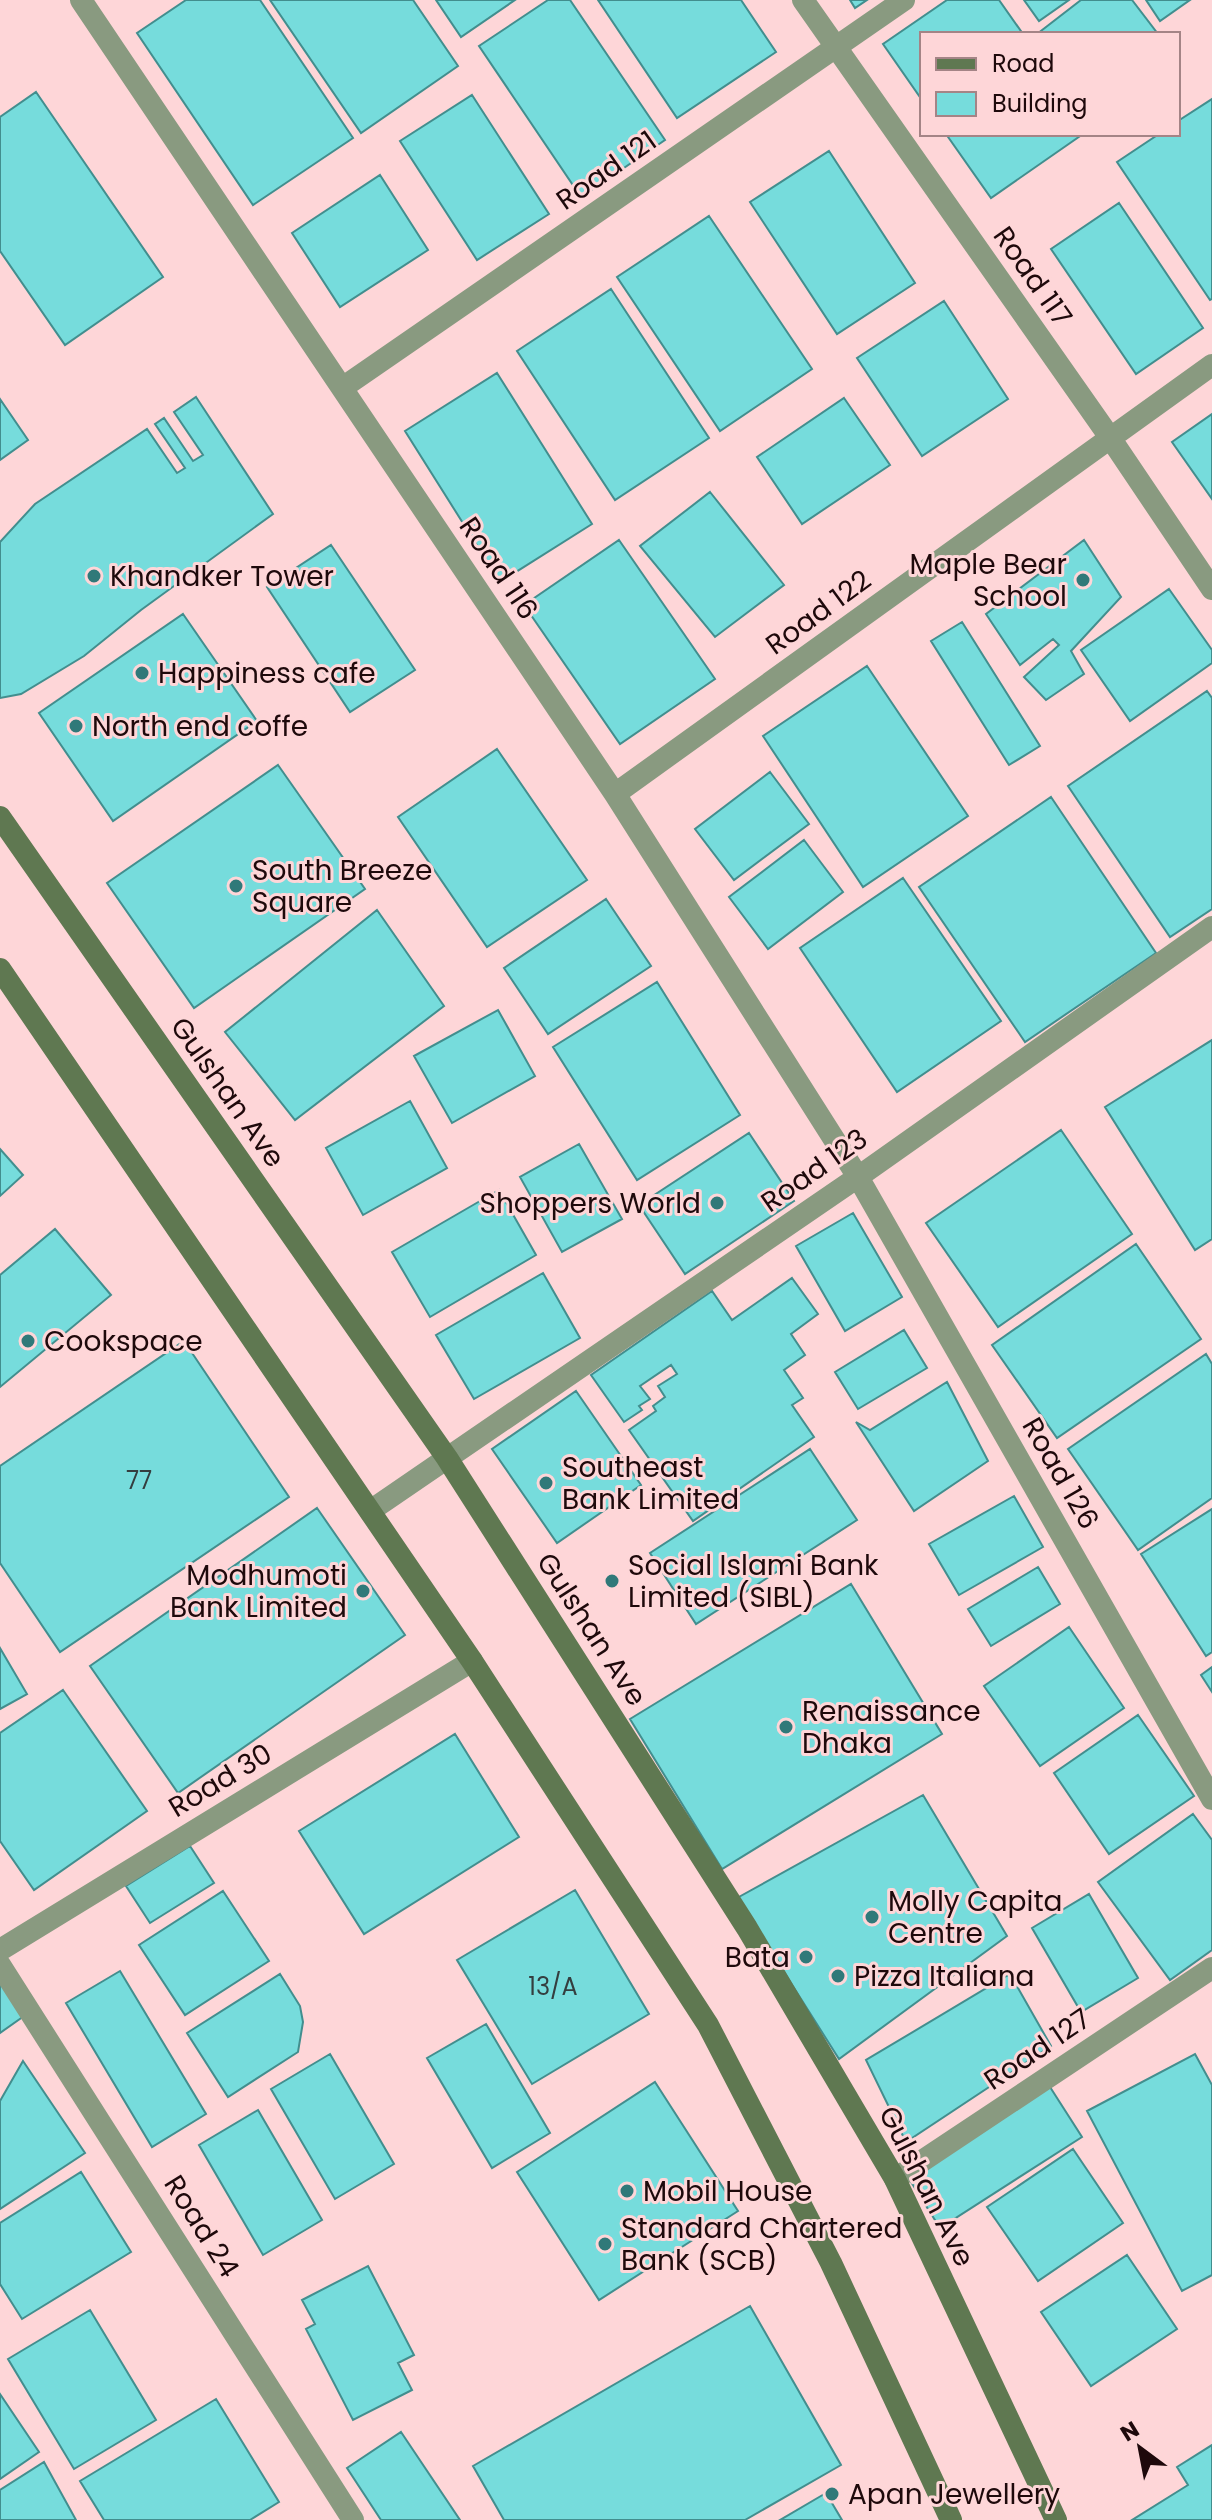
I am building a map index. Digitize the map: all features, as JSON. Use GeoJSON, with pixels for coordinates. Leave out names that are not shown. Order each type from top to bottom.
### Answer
{"type":"FeatureCollection","features":[{"type":"Feature","properties":{"kind":"main road","name":"Gulshan Ave"},"geometry":{"type":"LineString","coordinates":[[0,817],[447,1458],[747,1928],[895,2179],[1056,2520]]}},
{"type":"Feature","properties":{"kind":"main road"},"geometry":{"type":"LineString","coordinates":[[0,969],[472,1661],[708,2025],[831,2263],[951,2520]]}},
{"type":"Feature","properties":{"kind":"street","name":"Road 116"},"geometry":{"type":"LineString","coordinates":[[81,0],[615,794],[858,1177]]}},
{"type":"Feature","properties":{"kind":"street","name":"Road 117"},"geometry":{"type":"LineString","coordinates":[[803,0],[1111,439],[1212,589]]}},
{"type":"Feature","properties":{"kind":"street","name":"Road 121"},"geometry":{"type":"LineString","coordinates":[[342,388],[904,0]]}},
{"type":"Feature","properties":{"kind":"street","name":"Road 122"},"geometry":{"type":"LineString","coordinates":[[615,794],[1212,365]]}},
{"type":"Feature","properties":{"kind":"street","name":"Road 123"},"geometry":{"type":"LineString","coordinates":[[370,1511],[858,1177],[1212,927]]}},
{"type":"Feature","properties":{"kind":"street","name":"Road 126"},"geometry":{"type":"LineString","coordinates":[[858,1177],[1212,1799]]}},
{"type":"Feature","properties":{"kind":"street","name":"Road 30"},"geometry":{"type":"LineString","coordinates":[[0,1950],[472,1661]]}},
{"type":"Feature","properties":{"kind":"street","name":"Road 24"},"geometry":{"type":"LineString","coordinates":[[0,1965],[353,2520]]}},
{"type":"Feature","properties":{"kind":"street","name":"Road 127"},"geometry":{"type":"LineString","coordinates":[[895,2179],[1212,1968]]}},
{"type":"Feature","properties":{"kind":"building"},"geometry":{"type":"Polygon","coordinates":[[[186,0],[260,0],[353,138],[253,205],[137,33],[186,0]]]}},
{"type":"Feature","properties":{"kind":"building"},"geometry":{"type":"Polygon","coordinates":[[[270,0],[413,0],[458,66],[361,133],[270,0]]]}},
{"type":"Feature","properties":{"kind":"building"},"geometry":{"type":"Polygon","coordinates":[[[436,0],[515,0],[461,37],[436,0]]]}},
{"type":"Feature","properties":{"kind":"building"},"geometry":{"type":"Polygon","coordinates":[[[548,0],[570,0],[665,140],[581,197],[479,46],[548,0]]]}},
{"type":"Feature","properties":{"kind":"building"},"geometry":{"type":"Polygon","coordinates":[[[598,0],[741,0],[776,52],[677,118],[598,0]]]}},
{"type":"Feature","properties":{"kind":"building"},"geometry":{"type":"Polygon","coordinates":[[[850,0],[867,0],[855,8],[850,0]]]}},
{"type":"Feature","properties":{"kind":"building"},"geometry":{"type":"Polygon","coordinates":[[[947,0],[999,0],[1022,32],[920,32],[920,97],[883,44],[947,0]]]}},
{"type":"Feature","properties":{"kind":"building"},"geometry":{"type":"Polygon","coordinates":[[[1024,0],[1069,0],[1039,21],[1024,0]]]}},
{"type":"Feature","properties":{"kind":"building"},"geometry":{"type":"Polygon","coordinates":[[[1081,0],[1132,0],[1156,32],[1040,32],[1081,0]]]}},
{"type":"Feature","properties":{"kind":"building"},"geometry":{"type":"Polygon","coordinates":[[[1146,0],[1190,0],[1160,21],[1146,0]]]}},
{"type":"Feature","properties":{"kind":"building"},"geometry":{"type":"Polygon","coordinates":[[[36,92],[163,277],[65,345],[0,251],[0,117],[36,92]]]}},
{"type":"Feature","properties":{"kind":"building"},"geometry":{"type":"Polygon","coordinates":[[[472,95],[549,214],[477,260],[400,141],[472,95]]]}},
{"type":"Feature","properties":{"kind":"building"},"geometry":{"type":"Polygon","coordinates":[[[1212,99],[1210,300],[1117,162],[1156,136],[1180,136],[1180,120],[1212,99]]]}},
{"type":"Feature","properties":{"kind":"building"},"geometry":{"type":"Polygon","coordinates":[[[947,136],[1080,136],[991,198],[947,136]]]}},
{"type":"Feature","properties":{"kind":"building"},"geometry":{"type":"Polygon","coordinates":[[[829,151],[915,283],[837,334],[750,202],[829,151]]]}},
{"type":"Feature","properties":{"kind":"building"},"geometry":{"type":"Polygon","coordinates":[[[380,175],[428,250],[340,307],[292,233],[380,175]]]}},
{"type":"Feature","properties":{"kind":"building"},"geometry":{"type":"Polygon","coordinates":[[[1119,203],[1203,328],[1136,374],[1051,249],[1119,203]]]}},
{"type":"Feature","properties":{"kind":"building"},"geometry":{"type":"Polygon","coordinates":[[[709,216],[812,369],[720,431],[617,277],[709,216]]]}},
{"type":"Feature","properties":{"kind":"building"},"geometry":{"type":"Polygon","coordinates":[[[611,289],[709,438],[615,500],[517,351],[611,289]]]}},
{"type":"Feature","properties":{"kind":"building"},"geometry":{"type":"Polygon","coordinates":[[[944,301],[1008,399],[922,456],[857,358],[944,301]]]}},
{"type":"Feature","properties":{"kind":"building"},"geometry":{"type":"Polygon","coordinates":[[[497,373],[592,524],[500,582],[405,431],[497,373]]]}},
{"type":"Feature","properties":{"kind":"building","name":"Khandker Tower"},"geometry":{"type":"Polygon","coordinates":[[[196,397],[273,514],[141,610],[84,656],[21,694],[0,698],[0,542],[35,504],[147,429],[177,473],[185,468],[155,424],[164,418],[193,461],[203,455],[174,412],[196,397]]]}},
{"type":"Feature","properties":{"kind":"building"},"geometry":{"type":"Polygon","coordinates":[[[844,398],[890,465],[802,524],[757,457],[844,398]]]}},
{"type":"Feature","properties":{"kind":"building"},"geometry":{"type":"Polygon","coordinates":[[[0,399],[28,440],[0,460],[0,399]]]}},
{"type":"Feature","properties":{"kind":"building"},"geometry":{"type":"Polygon","coordinates":[[[1212,414],[1212,499],[1172,442],[1212,414]]]}},
{"type":"Feature","properties":{"kind":"building"},"geometry":{"type":"Polygon","coordinates":[[[710,492],[784,585],[715,637],[640,546],[710,492]]]}},
{"type":"Feature","properties":{"kind":"building"},"geometry":{"type":"Polygon","coordinates":[[[619,540],[715,679],[620,744],[524,605],[619,540]]]}},
{"type":"Feature","properties":{"kind":"building"},"geometry":{"type":"Polygon","coordinates":[[[1084,540],[1121,597],[1071,651],[1084,674],[1046,700],[1024,677],[1059,645],[1053,639],[1020,665],[986,614],[1084,540]]]}},
{"type":"Feature","properties":{"kind":"building"},"geometry":{"type":"Polygon","coordinates":[[[331,545],[415,670],[350,712],[267,587],[331,545]]]}},
{"type":"Feature","properties":{"kind":"building"},"geometry":{"type":"Polygon","coordinates":[[[1169,589],[1212,650],[1212,663],[1130,721],[1081,650],[1169,589]]]}},
{"type":"Feature","properties":{"kind":"building"},"geometry":{"type":"Polygon","coordinates":[[[183,614],[257,721],[113,821],[39,713],[183,614]]]}},
{"type":"Feature","properties":{"kind":"building"},"geometry":{"type":"Polygon","coordinates":[[[962,622],[1040,746],[1009,765],[931,641],[962,622]]]}},
{"type":"Feature","properties":{"kind":"building"},"geometry":{"type":"Polygon","coordinates":[[[867,666],[968,816],[863,887],[763,736],[867,666]]]}},
{"type":"Feature","properties":{"kind":"building"},"geometry":{"type":"Polygon","coordinates":[[[1207,691],[1212,698],[1212,909],[1170,937],[1068,786],[1207,691]]]}},
{"type":"Feature","properties":{"kind":"building"},"geometry":{"type":"Polygon","coordinates":[[[497,749],[587,880],[487,947],[398,817],[497,749]]]}},
{"type":"Feature","properties":{"kind":"building","name":"South Breeze Square"},"geometry":{"type":"Polygon","coordinates":[[[278,765],[365,889],[194,1008],[107,883],[278,765]]]}},
{"type":"Feature","properties":{"kind":"building"},"geometry":{"type":"Polygon","coordinates":[[[770,772],[809,824],[734,880],[695,829],[770,772]]]}},
{"type":"Feature","properties":{"kind":"building"},"geometry":{"type":"Polygon","coordinates":[[[1051,797],[1156,953],[1025,1042],[919,887],[1051,797]]]}},
{"type":"Feature","properties":{"kind":"building"},"geometry":{"type":"Polygon","coordinates":[[[804,840],[843,892],[768,949],[729,897],[804,840]]]}},
{"type":"Feature","properties":{"kind":"building"},"geometry":{"type":"Polygon","coordinates":[[[903,878],[1001,1021],[897,1092],[800,948],[903,878]]]}},
{"type":"Feature","properties":{"kind":"building"},"geometry":{"type":"Polygon","coordinates":[[[606,899],[651,966],[548,1034],[504,968],[606,899]]]}},
{"type":"Feature","properties":{"kind":"building"},"geometry":{"type":"Polygon","coordinates":[[[377,910],[444,1006],[295,1120],[225,1032],[377,910]]]}},
{"type":"Feature","properties":{"kind":"building"},"geometry":{"type":"Polygon","coordinates":[[[657,982],[740,1115],[637,1180],[553,1047],[657,982]]]}},
{"type":"Feature","properties":{"kind":"building"},"geometry":{"type":"Polygon","coordinates":[[[498,1010],[535,1076],[452,1123],[414,1056],[498,1010]]]}},
{"type":"Feature","properties":{"kind":"building"},"geometry":{"type":"Polygon","coordinates":[[[1212,1040],[1212,1239],[1195,1250],[1105,1107],[1212,1040]]]}},
{"type":"Feature","properties":{"kind":"building"},"geometry":{"type":"Polygon","coordinates":[[[410,1101],[447,1168],[363,1215],[326,1148],[410,1101]]]}},
{"type":"Feature","properties":{"kind":"building"},"geometry":{"type":"Polygon","coordinates":[[[1061,1130],[1132,1234],[998,1327],[926,1223],[1061,1130]]]}},
{"type":"Feature","properties":{"kind":"building","name":"Shoppers World"},"geometry":{"type":"Polygon","coordinates":[[[749,1133],[794,1201],[685,1274],[639,1205],[749,1133]]]}},
{"type":"Feature","properties":{"kind":"building"},"geometry":{"type":"Polygon","coordinates":[[[579,1144],[622,1219],[562,1252],[520,1177],[579,1144]]]}},
{"type":"Feature","properties":{"kind":"building"},"geometry":{"type":"Polygon","coordinates":[[[0,1149],[23,1175],[0,1196],[0,1149]]]}},
{"type":"Feature","properties":{"kind":"building"},"geometry":{"type":"Polygon","coordinates":[[[499,1190],[536,1255],[430,1317],[392,1252],[499,1190]]]}},
{"type":"Feature","properties":{"kind":"building"},"geometry":{"type":"Polygon","coordinates":[[[853,1213],[902,1297],[845,1331],[796,1246],[853,1213]]]}},
{"type":"Feature","properties":{"kind":"building","name":"Cookspace"},"geometry":{"type":"Polygon","coordinates":[[[55,1229],[111,1295],[0,1387],[0,1275],[55,1229]]]}},
{"type":"Feature","properties":{"kind":"building"},"geometry":{"type":"Polygon","coordinates":[[[1136,1244],[1201,1339],[1057,1438],[992,1345],[1136,1244]]]}},
{"type":"Feature","properties":{"kind":"building"},"geometry":{"type":"Polygon","coordinates":[[[543,1273],[580,1338],[474,1399],[436,1335],[543,1273]]]}},
{"type":"Feature","properties":{"kind":"building"},"geometry":{"type":"Polygon","coordinates":[[[792,1278],[818,1314],[791,1334],[805,1355],[784,1370],[803,1398],[792,1405],[814,1437],[693,1521],[629,1430],[656,1411],[653,1406],[665,1397],[658,1386],[677,1374],[671,1365],[640,1386],[650,1399],[639,1406],[642,1410],[624,1422],[591,1375],[712,1291],[732,1320],[792,1278]]]}},
{"type":"Feature","properties":{"kind":"building"},"geometry":{"type":"Polygon","coordinates":[[[904,1330],[927,1368],[858,1409],[835,1372],[904,1330]]]}},
{"type":"Feature","properties":{"kind":"building"},"geometry":{"type":"Polygon","coordinates":[[[184,1341],[289,1497],[60,1652],[0,1563],[0,1466],[184,1341]]]}},
{"type":"Feature","properties":{"kind":"building"},"geometry":{"type":"Polygon","coordinates":[[[1206,1354],[1212,1364],[1212,1498],[1138,1550],[1068,1449],[1206,1354]]]}},
{"type":"Feature","properties":{"kind":"building"},"geometry":{"type":"Polygon","coordinates":[[[947,1382],[988,1461],[914,1511],[856,1422],[870,1430],[947,1382]]]}},
{"type":"Feature","properties":{"kind":"building"},"geometry":{"type":"Polygon","coordinates":[[[576,1391],[641,1485],[557,1543],[492,1449],[576,1391]]]}},
{"type":"Feature","properties":{"kind":"building"},"geometry":{"type":"Polygon","coordinates":[[[810,1449],[857,1520],[696,1624],[650,1553],[810,1449]]]}},
{"type":"Feature","properties":{"kind":"building"},"geometry":{"type":"Polygon","coordinates":[[[1014,1496],[1043,1547],[959,1595],[929,1544],[1014,1496]]]}},
{"type":"Feature","properties":{"kind":"building"},"geometry":{"type":"Polygon","coordinates":[[[317,1508],[405,1635],[178,1793],[90,1666],[317,1508]]]}},
{"type":"Feature","properties":{"kind":"building"},"geometry":{"type":"Polygon","coordinates":[[[1212,1509],[1212,1652],[1206,1656],[1141,1554],[1212,1509]]]}},
{"type":"Feature","properties":{"kind":"building"},"geometry":{"type":"Polygon","coordinates":[[[1038,1567],[1060,1604],[991,1646],[968,1609],[1038,1567]]]}},
{"type":"Feature","properties":{"kind":"building","name":"Renaissance Dhaka"},"geometry":{"type":"Polygon","coordinates":[[[851,1584],[942,1734],[722,1869],[630,1719],[851,1584]]]}},
{"type":"Feature","properties":{"kind":"building"},"geometry":{"type":"Polygon","coordinates":[[[1069,1627],[1124,1708],[1040,1766],[984,1686],[1069,1627]]]}},
{"type":"Feature","properties":{"kind":"building"},"geometry":{"type":"Polygon","coordinates":[[[0,1648],[27,1694],[0,1709],[0,1648]]]}},
{"type":"Feature","properties":{"kind":"building"},"geometry":{"type":"Polygon","coordinates":[[[1212,1667],[1212,1692],[1201,1675],[1212,1667]]]}},
{"type":"Feature","properties":{"kind":"building"},"geometry":{"type":"Polygon","coordinates":[[[63,1690],[147,1811],[34,1890],[0,1841],[0,1733],[63,1690]]]}},
{"type":"Feature","properties":{"kind":"building"},"geometry":{"type":"Polygon","coordinates":[[[1138,1715],[1194,1796],[1109,1854],[1054,1773],[1138,1715]]]}},
{"type":"Feature","properties":{"kind":"building"},"geometry":{"type":"Polygon","coordinates":[[[455,1734],[519,1837],[364,1934],[299,1831],[455,1734]]]}},
{"type":"Feature","properties":{"kind":"building","name":"Molly Capita Centre"},"geometry":{"type":"Polygon","coordinates":[[[923,1795],[1007,1936],[839,2059],[737,1898],[923,1795]]]}},
{"type":"Feature","properties":{"kind":"building"},"geometry":{"type":"Polygon","coordinates":[[[1193,1814],[1212,1840],[1212,1950],[1170,1980],[1098,1882],[1193,1814]]]}},
{"type":"Feature","properties":{"kind":"building"},"geometry":{"type":"Polygon","coordinates":[[[190,1846],[214,1883],[150,1923],[126,1886],[190,1846]]]}},
{"type":"Feature","properties":{"kind":"building"},"geometry":{"type":"Polygon","coordinates":[[[575,1890],[649,2014],[532,2084],[457,1960],[575,1890]]]}},
{"type":"Feature","properties":{"kind":"building"},"geometry":{"type":"Polygon","coordinates":[[[223,1891],[269,1961],[185,2015],[139,1945],[223,1891]]]}},
{"type":"Feature","properties":{"kind":"building"},"geometry":{"type":"Polygon","coordinates":[[[1089,1894],[1138,1978],[1081,2012],[1032,1928],[1089,1894]]]}},
{"type":"Feature","properties":{"kind":"building"},"geometry":{"type":"Polygon","coordinates":[[[120,1971],[206,2114],[152,2147],[66,2003],[120,1971]]]}},
{"type":"Feature","properties":{"kind":"building"},"geometry":{"type":"Polygon","coordinates":[[[280,1974],[300,2006],[303,2022],[298,2052],[228,2097],[187,2033],[280,1974]]]}},
{"type":"Feature","properties":{"kind":"building"},"geometry":{"type":"Polygon","coordinates":[[[1010,1974],[1051,2046],[906,2142],[866,2060],[1010,1974]]]}},
{"type":"Feature","properties":{"kind":"building"},"geometry":{"type":"Polygon","coordinates":[[[0,1981],[24,2016],[0,2033],[0,1981]]]}},
{"type":"Feature","properties":{"kind":"building"},"geometry":{"type":"Polygon","coordinates":[[[486,2024],[550,2133],[492,2168],[427,2058],[486,2024]]]}},
{"type":"Feature","properties":{"kind":"building"},"geometry":{"type":"Polygon","coordinates":[[[330,2054],[394,2164],[335,2199],[271,2089],[330,2054]]]}},
{"type":"Feature","properties":{"kind":"building"},"geometry":{"type":"Polygon","coordinates":[[[1195,2054],[1212,2085],[1212,2275],[1182,2291],[1087,2111],[1195,2054]]]}},
{"type":"Feature","properties":{"kind":"building"},"geometry":{"type":"Polygon","coordinates":[[[23,2061],[85,2153],[0,2209],[0,2101],[23,2061]]]}},
{"type":"Feature","properties":{"kind":"building","name":"Mobil House"},"geometry":{"type":"Polygon","coordinates":[[[655,2082],[738,2211],[599,2300],[517,2172],[655,2082]]]}},
{"type":"Feature","properties":{"kind":"building"},"geometry":{"type":"Polygon","coordinates":[[[1050,2087],[1082,2137],[940,2228],[908,2177],[1050,2087]]]}},
{"type":"Feature","properties":{"kind":"building"},"geometry":{"type":"Polygon","coordinates":[[[258,2110],[322,2220],[263,2255],[199,2145],[258,2110]]]}},
{"type":"Feature","properties":{"kind":"building"},"geometry":{"type":"Polygon","coordinates":[[[1073,2149],[1123,2223],[1038,2281],[987,2207],[1073,2149]]]}},
{"type":"Feature","properties":{"kind":"building"},"geometry":{"type":"Polygon","coordinates":[[[81,2172],[131,2252],[22,2319],[0,2284],[0,2223],[81,2172]]]}},
{"type":"Feature","properties":{"kind":"building"},"geometry":{"type":"Polygon","coordinates":[[[1127,2255],[1177,2329],[1091,2386],[1041,2312],[1127,2255]]]}},
{"type":"Feature","properties":{"kind":"building"},"geometry":{"type":"Polygon","coordinates":[[[368,2266],[414,2355],[398,2363],[412,2390],[353,2420],[306,2329],[315,2324],[302,2300],[368,2266]]]}},
{"type":"Feature","properties":{"kind":"building"},"geometry":{"type":"Polygon","coordinates":[[[750,2306],[841,2465],[745,2520],[504,2520],[473,2466],[750,2306]]]}},
{"type":"Feature","properties":{"kind":"building"},"geometry":{"type":"Polygon","coordinates":[[[90,2310],[156,2420],[74,2469],[8,2359],[90,2310]]]}},
{"type":"Feature","properties":{"kind":"building"},"geometry":{"type":"Polygon","coordinates":[[[0,2394],[39,2452],[0,2479],[0,2394]]]}},
{"type":"Feature","properties":{"kind":"building"},"geometry":{"type":"Polygon","coordinates":[[[216,2399],[279,2502],[250,2520],[104,2520],[80,2481],[216,2399]]]}},
{"type":"Feature","properties":{"kind":"building"},"geometry":{"type":"Polygon","coordinates":[[[401,2432],[460,2520],[381,2520],[347,2468],[401,2432]]]}},
{"type":"Feature","properties":{"kind":"building"},"geometry":{"type":"Polygon","coordinates":[[[1212,2445],[1212,2520],[1132,2520],[1188,2485],[1177,2467],[1212,2445]]]}},
{"type":"Feature","properties":{"kind":"building"},"geometry":{"type":"Polygon","coordinates":[[[44,2462],[76,2520],[0,2520],[0,2490],[44,2462]]]}},
{"type":"Feature","properties":{"kind":"building"},"geometry":{"type":"Polygon","coordinates":[[[826,2493],[842,2520],[780,2520],[826,2493]]]}},
{"type":"Feature","properties":{"kind":"place","name":"Khandker Tower"},"geometry":{"type":"Point","coordinates":[94,576]}},
{"type":"Feature","properties":{"kind":"place","name":"Maple Bear School"},"geometry":{"type":"Point","coordinates":[1083,580]}},
{"type":"Feature","properties":{"kind":"place","name":"Happiness cafe"},"geometry":{"type":"Point","coordinates":[142,673]}},
{"type":"Feature","properties":{"kind":"place","name":"North end coffe"},"geometry":{"type":"Point","coordinates":[76,726]}},
{"type":"Feature","properties":{"kind":"place","name":"South Breeze Square"},"geometry":{"type":"Point","coordinates":[236,886]}},
{"type":"Feature","properties":{"kind":"place","name":"Shoppers World"},"geometry":{"type":"Point","coordinates":[717,1203]}},
{"type":"Feature","properties":{"kind":"place","name":"Cookspace"},"geometry":{"type":"Point","coordinates":[28,1341]}},
{"type":"Feature","properties":{"kind":"place","name":"Southeast Bank Limited"},"geometry":{"type":"Point","coordinates":[546,1483]}},
{"type":"Feature","properties":{"kind":"place","name":"Social Islami Bank Limited (SIBL)"},"geometry":{"type":"Point","coordinates":[612,1581]}},
{"type":"Feature","properties":{"kind":"place","name":"Modhumoti Bank Limited"},"geometry":{"type":"Point","coordinates":[363,1591]}},
{"type":"Feature","properties":{"kind":"place","name":"Renaissance Dhaka"},"geometry":{"type":"Point","coordinates":[786,1727]}},
{"type":"Feature","properties":{"kind":"place","name":"Molly Capita Centre"},"geometry":{"type":"Point","coordinates":[872,1917]}},
{"type":"Feature","properties":{"kind":"place","name":"Bata"},"geometry":{"type":"Point","coordinates":[806,1957]}},
{"type":"Feature","properties":{"kind":"place","name":"Pizza Italiana"},"geometry":{"type":"Point","coordinates":[838,1976]}},
{"type":"Feature","properties":{"kind":"place","name":"Mobil House"},"geometry":{"type":"Point","coordinates":[627,2191]}},
{"type":"Feature","properties":{"kind":"place","name":"Standard Chartered Bank (SCB)"},"geometry":{"type":"Point","coordinates":[605,2244]}},
{"type":"Feature","properties":{"kind":"place","name":"Apan Jewellery"},"geometry":{"type":"Point","coordinates":[832,2494]}}]}
